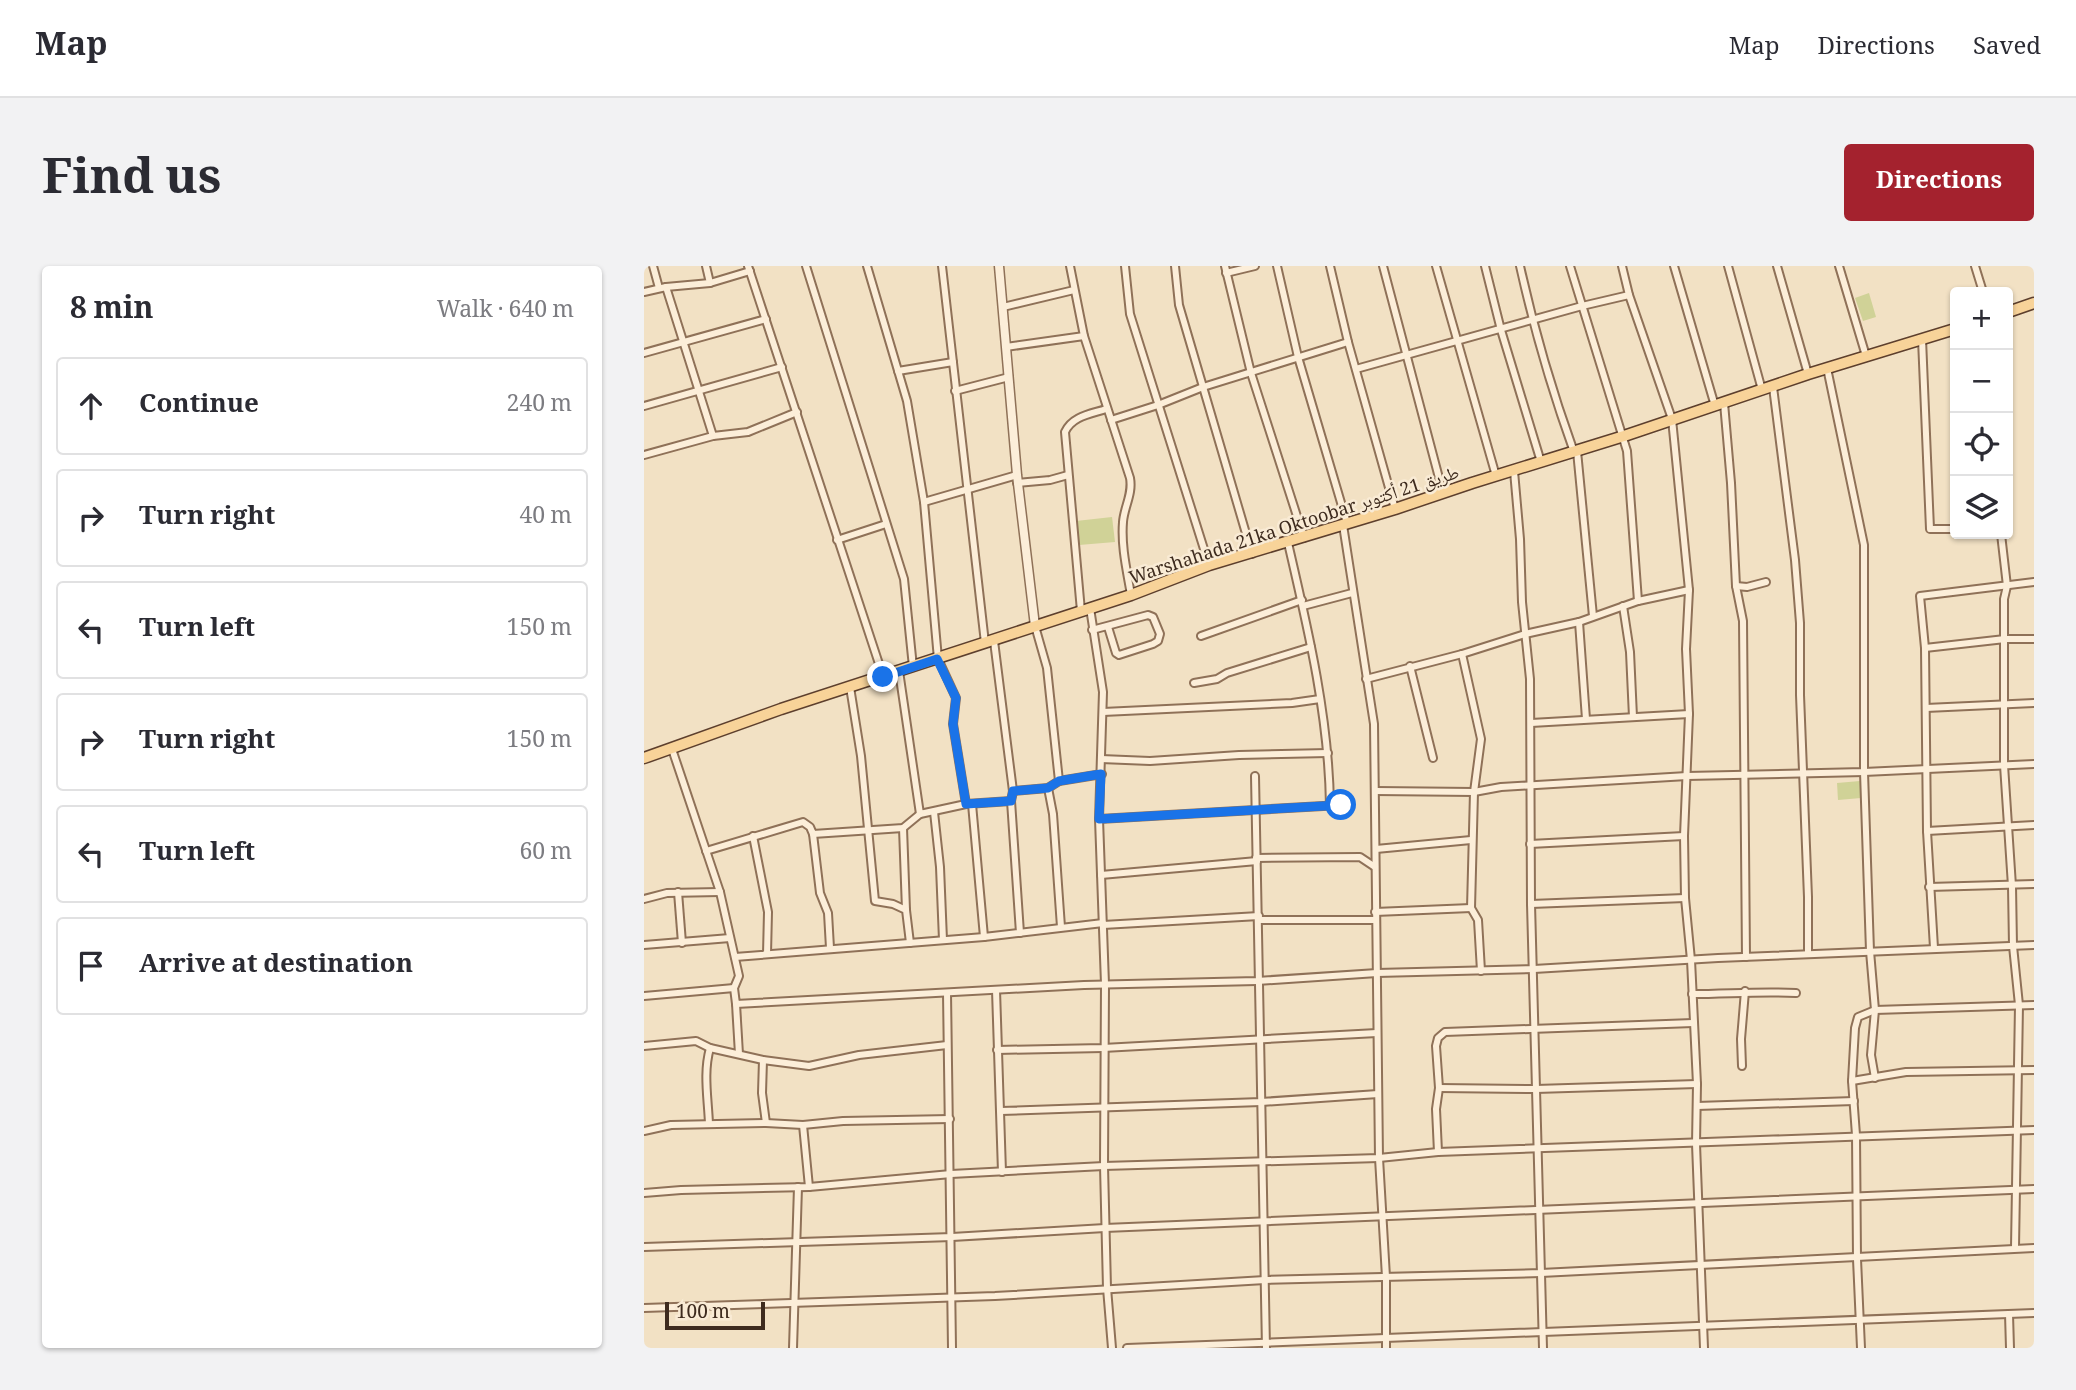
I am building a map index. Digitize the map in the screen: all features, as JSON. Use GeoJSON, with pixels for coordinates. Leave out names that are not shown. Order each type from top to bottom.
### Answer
{"type":"FeatureCollection","features":[{"type":"Feature","properties":{"kind":"main road"},"geometry":{"type":"LineString","coordinates":[[2013,310],[2034,303]]}},
{"type":"Feature","properties":{"kind":"main road","name":"Warshahada 21ka Oktoobar طريق 21 أكتوبر"},"geometry":{"type":"LineString","coordinates":[[644,758],[1131,595],[1209,565],[1304,538],[1950,331]]}},
{"type":"Feature","properties":{"kind":"street"},"geometry":{"type":"LineString","coordinates":[[653,266],[684,340],[713,436]]}},
{"type":"Feature","properties":{"kind":"street"},"geometry":{"type":"LineString","coordinates":[[706,266],[710,283]]}},
{"type":"Feature","properties":{"kind":"street"},"geometry":{"type":"LineString","coordinates":[[806,266],[904,579],[913,667]]}},
{"type":"Feature","properties":{"kind":"street"},"geometry":{"type":"LineString","coordinates":[[867,266],[883,312],[907,401],[924,502],[937,659],[956,698],[953,724],[969,804],[984,937]]}},
{"type":"Feature","properties":{"kind":"street"},"geometry":{"type":"LineString","coordinates":[[942,266],[968,488],[1013,791],[1011,801],[1020,933]]}},
{"type":"Feature","properties":{"kind":"street"},"geometry":{"type":"LineString","coordinates":[[999,266],[1017,479],[1035,626],[1046,668],[1059,781]]}},
{"type":"Feature","properties":{"kind":"street"},"geometry":{"type":"LineString","coordinates":[[1070,266],[1084,336],[1132,487],[1123,513],[1122,537],[1131,595]]}},
{"type":"Feature","properties":{"kind":"street"},"geometry":{"type":"LineString","coordinates":[[1125,266],[1129,314],[1209,565]]}},
{"type":"Feature","properties":{"kind":"street"},"geometry":{"type":"LineString","coordinates":[[1175,266],[1179,305],[1252,554]]}},
{"type":"Feature","properties":{"kind":"street"},"geometry":{"type":"LineString","coordinates":[[1255,266],[1225,269],[1251,373],[1304,538]]}},
{"type":"Feature","properties":{"kind":"street"},"geometry":{"type":"LineString","coordinates":[[1277,266],[1298,357],[1345,524],[1352,593],[1374,724],[1379,1158],[1386,1277],[1386,1348]]}},
{"type":"Feature","properties":{"kind":"street"},"geometry":{"type":"LineString","coordinates":[[1330,266],[1348,342],[1395,509]]}},
{"type":"Feature","properties":{"kind":"street"},"geometry":{"type":"LineString","coordinates":[[1383,266],[1443,493]]}},
{"type":"Feature","properties":{"kind":"street"},"geometry":{"type":"LineString","coordinates":[[1436,266],[1496,476]]}},
{"type":"Feature","properties":{"kind":"street"},"geometry":{"type":"LineString","coordinates":[[1485,266],[1501,330],[1541,462]]}},
{"type":"Feature","properties":{"kind":"street"},"geometry":{"type":"LineString","coordinates":[[1520,266],[1532,320],[1575,451],[1593,616]]}},
{"type":"Feature","properties":{"kind":"street"},"geometry":{"type":"LineString","coordinates":[[1570,266],[1624,436],[1638,601]]}},
{"type":"Feature","properties":{"kind":"street"},"geometry":{"type":"LineString","coordinates":[[1622,266],[1629,295],[1672,419],[1689,590],[1686,649],[1689,714],[1684,836],[1685,898],[1692,960],[1704,1348]]}},
{"type":"Feature","properties":{"kind":"street"},"geometry":{"type":"LineString","coordinates":[[1674,266],[1719,404],[1731,483],[1736,586],[1743,621],[1746,957]]}},
{"type":"Feature","properties":{"kind":"street"},"geometry":{"type":"LineString","coordinates":[[1728,266],[1762,390]]}},
{"type":"Feature","properties":{"kind":"street"},"geometry":{"type":"LineString","coordinates":[[1777,266],[1808,374]]}},
{"type":"Feature","properties":{"kind":"street"},"geometry":{"type":"LineString","coordinates":[[1839,266],[1866,356]]}},
{"type":"Feature","properties":{"kind":"street"},"geometry":{"type":"LineString","coordinates":[[1975,266],[1981,287]]}},
{"type":"Feature","properties":{"kind":"street"},"geometry":{"type":"LineString","coordinates":[[644,292],[662,287],[710,283],[749,269],[883,677]]}},
{"type":"Feature","properties":{"kind":"street"},"geometry":{"type":"LineString","coordinates":[[1003,307],[1074,290]]}},
{"type":"Feature","properties":{"kind":"street"},"geometry":{"type":"LineString","coordinates":[[1356,369],[1629,295]]}},
{"type":"Feature","properties":{"kind":"street"},"geometry":{"type":"LineString","coordinates":[[644,353],[766,319]]}},
{"type":"Feature","properties":{"kind":"street"},"geometry":{"type":"LineString","coordinates":[[1006,347],[1084,336]]}},
{"type":"Feature","properties":{"kind":"street"},"geometry":{"type":"LineString","coordinates":[[1922,339],[1930,529],[1950,528]]}},
{"type":"Feature","properties":{"kind":"street"},"geometry":{"type":"LineString","coordinates":[[1111,420],[1203,387],[1348,342]]}},
{"type":"Feature","properties":{"kind":"street"},"geometry":{"type":"LineString","coordinates":[[898,371],[953,362]]}},
{"type":"Feature","properties":{"kind":"street"},"geometry":{"type":"LineString","coordinates":[[644,406],[782,367]]}},
{"type":"Feature","properties":{"kind":"street"},"geometry":{"type":"LineString","coordinates":[[1827,369],[1864,545],[1864,772],[1870,951],[1875,1010],[1871,1055],[1875,1078]]}},
{"type":"Feature","properties":{"kind":"street"},"geometry":{"type":"LineString","coordinates":[[955,391],[1009,377]]}},
{"type":"Feature","properties":{"kind":"street"},"geometry":{"type":"LineString","coordinates":[[1773,387],[1800,623],[1799,670],[1808,954]]}},
{"type":"Feature","properties":{"kind":"street"},"geometry":{"type":"LineString","coordinates":[[1106,409],[1082,416],[1068,425],[1065,432],[1085,610],[1100,666],[1103,712],[1099,819],[1105,984],[1105,1228],[1112,1348]]}},
{"type":"Feature","properties":{"kind":"street"},"geometry":{"type":"LineString","coordinates":[[644,456],[713,436],[748,432],[797,412]]}},
{"type":"Feature","properties":{"kind":"street"},"geometry":{"type":"LineString","coordinates":[[1514,471],[1531,723],[1531,904],[1543,1348]]}},
{"type":"Feature","properties":{"kind":"street"},"geometry":{"type":"LineString","coordinates":[[924,502],[968,488],[1017,479],[1068,475]]}},
{"type":"Feature","properties":{"kind":"street"},"geometry":{"type":"LineString","coordinates":[[837,540],[886,524]]}},
{"type":"Feature","properties":{"kind":"street"},"geometry":{"type":"LineString","coordinates":[[2002,539],[2007,586],[2004,599],[2004,765],[2013,946],[2019,1005],[2015,1248]]}},
{"type":"Feature","properties":{"kind":"street"},"geometry":{"type":"LineString","coordinates":[[1288,542],[1320,699],[1328,753],[1330,806]]}},
{"type":"Feature","properties":{"kind":"street"},"geometry":{"type":"LineString","coordinates":[[1736,586],[1747,587],[1766,582]]}},
{"type":"Feature","properties":{"kind":"street"},"geometry":{"type":"LineString","coordinates":[[1934,948],[1927,831],[1925,648],[1920,596],[2034,582]]}},
{"type":"Feature","properties":{"kind":"street"},"geometry":{"type":"LineString","coordinates":[[1366,679],[1525,634],[1579,622],[1638,601],[1689,590]]}},
{"type":"Feature","properties":{"kind":"street"},"geometry":{"type":"LineString","coordinates":[[1201,636],[1302,603],[1352,593]]}},
{"type":"Feature","properties":{"kind":"street"},"geometry":{"type":"LineString","coordinates":[[1623,606],[1630,652],[1633,718]]}},
{"type":"Feature","properties":{"kind":"street"},"geometry":{"type":"LineString","coordinates":[[1092,630],[1148,615],[1153,617],[1160,634],[1158,641],[1153,644],[1119,655],[1108,627]]}},
{"type":"Feature","properties":{"kind":"street"},"geometry":{"type":"LineString","coordinates":[[1579,622],[1586,719]]}},
{"type":"Feature","properties":{"kind":"street"},"geometry":{"type":"LineString","coordinates":[[1925,648],[2005,639],[2034,639]]}},
{"type":"Feature","properties":{"kind":"street"},"geometry":{"type":"LineString","coordinates":[[1194,683],[1217,679],[1227,673],[1311,647]]}},
{"type":"Feature","properties":{"kind":"street"},"geometry":{"type":"LineString","coordinates":[[1462,654],[1481,739],[1471,840],[1471,908],[1478,920],[1481,971]]}},
{"type":"Feature","properties":{"kind":"street"},"geometry":{"type":"LineString","coordinates":[[1410,666],[1433,758]]}},
{"type":"Feature","properties":{"kind":"street"},"geometry":{"type":"LineString","coordinates":[[899,671],[920,814]]}},
{"type":"Feature","properties":{"kind":"street"},"geometry":{"type":"LineString","coordinates":[[850,687],[861,756],[875,901],[893,904],[906,910]]}},
{"type":"Feature","properties":{"kind":"street"},"geometry":{"type":"LineString","coordinates":[[1103,712],[1292,703],[1320,699]]}},
{"type":"Feature","properties":{"kind":"street"},"geometry":{"type":"LineString","coordinates":[[1926,708],[2034,703]]}},
{"type":"Feature","properties":{"kind":"street"},"geometry":{"type":"LineString","coordinates":[[1531,723],[1689,714]]}},
{"type":"Feature","properties":{"kind":"street"},"geometry":{"type":"LineString","coordinates":[[672,749],[720,892],[735,957],[739,976],[734,988],[739,1054]]}},
{"type":"Feature","properties":{"kind":"street"},"geometry":{"type":"LineString","coordinates":[[1101,758],[1150,761],[1328,753]]}},
{"type":"Feature","properties":{"kind":"street"},"geometry":{"type":"LineString","coordinates":[[1375,791],[1474,792],[1531,785],[1686,776],[1864,772],[2034,764]]}},
{"type":"Feature","properties":{"kind":"street"},"geometry":{"type":"LineString","coordinates":[[1013,791],[1048,788],[1059,781],[1101,774]]}},
{"type":"Feature","properties":{"kind":"street"},"geometry":{"type":"LineString","coordinates":[[1255,776],[1266,1345]]}},
{"type":"Feature","properties":{"kind":"street"},"geometry":{"type":"LineString","coordinates":[[1048,788],[1053,814],[1061,927]]}},
{"type":"Feature","properties":{"kind":"street"},"geometry":{"type":"LineString","coordinates":[[813,834],[903,828],[920,814],[969,804],[1011,801]]}},
{"type":"Feature","properties":{"kind":"street"},"geometry":{"type":"LineString","coordinates":[[1099,819],[1341,805]]}},
{"type":"Feature","properties":{"kind":"street"},"geometry":{"type":"LineString","coordinates":[[933,812],[940,867],[943,940]]}},
{"type":"Feature","properties":{"kind":"street"},"geometry":{"type":"LineString","coordinates":[[706,851],[803,822],[810,827],[820,893],[828,913],[830,948]]}},
{"type":"Feature","properties":{"kind":"street"},"geometry":{"type":"LineString","coordinates":[[1927,831],[2034,825]]}},
{"type":"Feature","properties":{"kind":"street"},"geometry":{"type":"LineString","coordinates":[[903,828],[910,943]]}},
{"type":"Feature","properties":{"kind":"street"},"geometry":{"type":"LineString","coordinates":[[753,836],[768,912],[767,954]]}},
{"type":"Feature","properties":{"kind":"street"},"geometry":{"type":"LineString","coordinates":[[1530,844],[1684,836]]}},
{"type":"Feature","properties":{"kind":"street"},"geometry":{"type":"LineString","coordinates":[[1376,849],[1471,840]]}},
{"type":"Feature","properties":{"kind":"street"},"geometry":{"type":"LineString","coordinates":[[1101,875],[1256,859],[1360,857],[1375,867]]}},
{"type":"Feature","properties":{"kind":"street"},"geometry":{"type":"LineString","coordinates":[[1929,887],[2034,884]]}},
{"type":"Feature","properties":{"kind":"street"},"geometry":{"type":"LineString","coordinates":[[644,899],[678,892],[720,892]]}},
{"type":"Feature","properties":{"kind":"street"},"geometry":{"type":"LineString","coordinates":[[678,892],[682,943]]}},
{"type":"Feature","properties":{"kind":"street"},"geometry":{"type":"LineString","coordinates":[[1531,904],[1685,898]]}},
{"type":"Feature","properties":{"kind":"street"},"geometry":{"type":"LineString","coordinates":[[735,957],[984,937],[1103,924],[1375,916],[1471,908]]}},
{"type":"Feature","properties":{"kind":"street"},"geometry":{"type":"LineString","coordinates":[[644,945],[730,938]]}},
{"type":"Feature","properties":{"kind":"street"},"geometry":{"type":"LineString","coordinates":[[736,1004],[1105,984],[1257,981],[1377,973],[1534,969],[2034,945]]}},
{"type":"Feature","properties":{"kind":"street"},"geometry":{"type":"LineString","coordinates":[[644,996],[734,988]]}},
{"type":"Feature","properties":{"kind":"street"},"geometry":{"type":"LineString","coordinates":[[996,990],[1002,1172]]}},
{"type":"Feature","properties":{"kind":"street"},"geometry":{"type":"LineString","coordinates":[[1692,994],[1745,991],[1796,993]]}},
{"type":"Feature","properties":{"kind":"street"},"geometry":{"type":"LineString","coordinates":[[1742,1066],[1745,991]]}},
{"type":"Feature","properties":{"kind":"street"},"geometry":{"type":"LineString","coordinates":[[947,993],[952,1348]]}},
{"type":"Feature","properties":{"kind":"street"},"geometry":{"type":"LineString","coordinates":[[1861,1348],[1856,1135],[1852,1082],[1858,1017],[1875,1010],[2034,1005]]}},
{"type":"Feature","properties":{"kind":"street"},"geometry":{"type":"LineString","coordinates":[[1438,1152],[1436,1109],[1439,1088],[1436,1046],[1438,1038],[1445,1032],[1693,1023]]}},
{"type":"Feature","properties":{"kind":"street"},"geometry":{"type":"LineString","coordinates":[[997,1050],[1103,1048],[1377,1033]]}},
{"type":"Feature","properties":{"kind":"street"},"geometry":{"type":"LineString","coordinates":[[644,1046],[696,1041],[710,1048],[763,1060],[809,1066],[859,1055],[947,1045]]}},
{"type":"Feature","properties":{"kind":"street"},"geometry":{"type":"LineString","coordinates":[[709,1124],[709,1095],[705,1073],[710,1048]]}},
{"type":"Feature","properties":{"kind":"street"},"geometry":{"type":"LineString","coordinates":[[763,1060],[762,1093],[766,1123]]}},
{"type":"Feature","properties":{"kind":"street"},"geometry":{"type":"LineString","coordinates":[[1852,1082],[1906,1072],[2034,1070]]}},
{"type":"Feature","properties":{"kind":"street"},"geometry":{"type":"LineString","coordinates":[[1439,1088],[1536,1089],[1696,1084]]}},
{"type":"Feature","properties":{"kind":"street"},"geometry":{"type":"LineString","coordinates":[[1001,1111],[1261,1102],[1378,1094]]}},
{"type":"Feature","properties":{"kind":"street"},"geometry":{"type":"LineString","coordinates":[[1697,1106],[1854,1101]]}},
{"type":"Feature","properties":{"kind":"street"},"geometry":{"type":"LineString","coordinates":[[644,1131],[671,1125],[803,1125],[842,1121],[950,1119]]}},
{"type":"Feature","properties":{"kind":"street"},"geometry":{"type":"LineString","coordinates":[[803,1125],[809,1187]]}},
{"type":"Feature","properties":{"kind":"street"},"geometry":{"type":"LineString","coordinates":[[644,1193],[809,1187],[951,1174],[1104,1166],[1379,1158],[1438,1152],[2034,1130]]}},
{"type":"Feature","properties":{"kind":"street"},"geometry":{"type":"LineString","coordinates":[[793,1348],[798,1187]]}},
{"type":"Feature","properties":{"kind":"street"},"geometry":{"type":"LineString","coordinates":[[644,1247],[952,1237],[1105,1228],[2034,1189]]}},
{"type":"Feature","properties":{"kind":"street"},"geometry":{"type":"LineString","coordinates":[[644,1308],[951,1297],[1265,1280],[1541,1273],[2034,1248]]}},
{"type":"Feature","properties":{"kind":"street"},"geometry":{"type":"LineString","coordinates":[[1126,1348],[1266,1345],[1703,1324],[2034,1313]]}},
{"type":"Feature","properties":{"kind":"street"},"geometry":{"type":"LineString","coordinates":[[2009,1314],[2010,1348]]}},
{"type":"Feature","properties":{"kind":"green space"},"geometry":{"type":"Polygon","coordinates":[[[1869,293],[1876,317],[1863,321],[1855,298],[1869,293]]]}},
{"type":"Feature","properties":{"kind":"green space"},"geometry":{"type":"Polygon","coordinates":[[[1112,517],[1115,542],[1079,545],[1076,521],[1112,517]]]}},
{"type":"Feature","properties":{"kind":"green space"},"geometry":{"type":"Polygon","coordinates":[[[1860,781],[1861,798],[1838,800],[1837,783],[1860,781]]]}},
{"type":"Feature","properties":{"kind":"route"},"geometry":{"type":"LineString","coordinates":[[883,677],[937,659],[956,698],[953,724],[966,804],[1011,801],[1013,791],[1048,788],[1059,781],[1101,774],[1099,819],[1341,805]]}}]}
